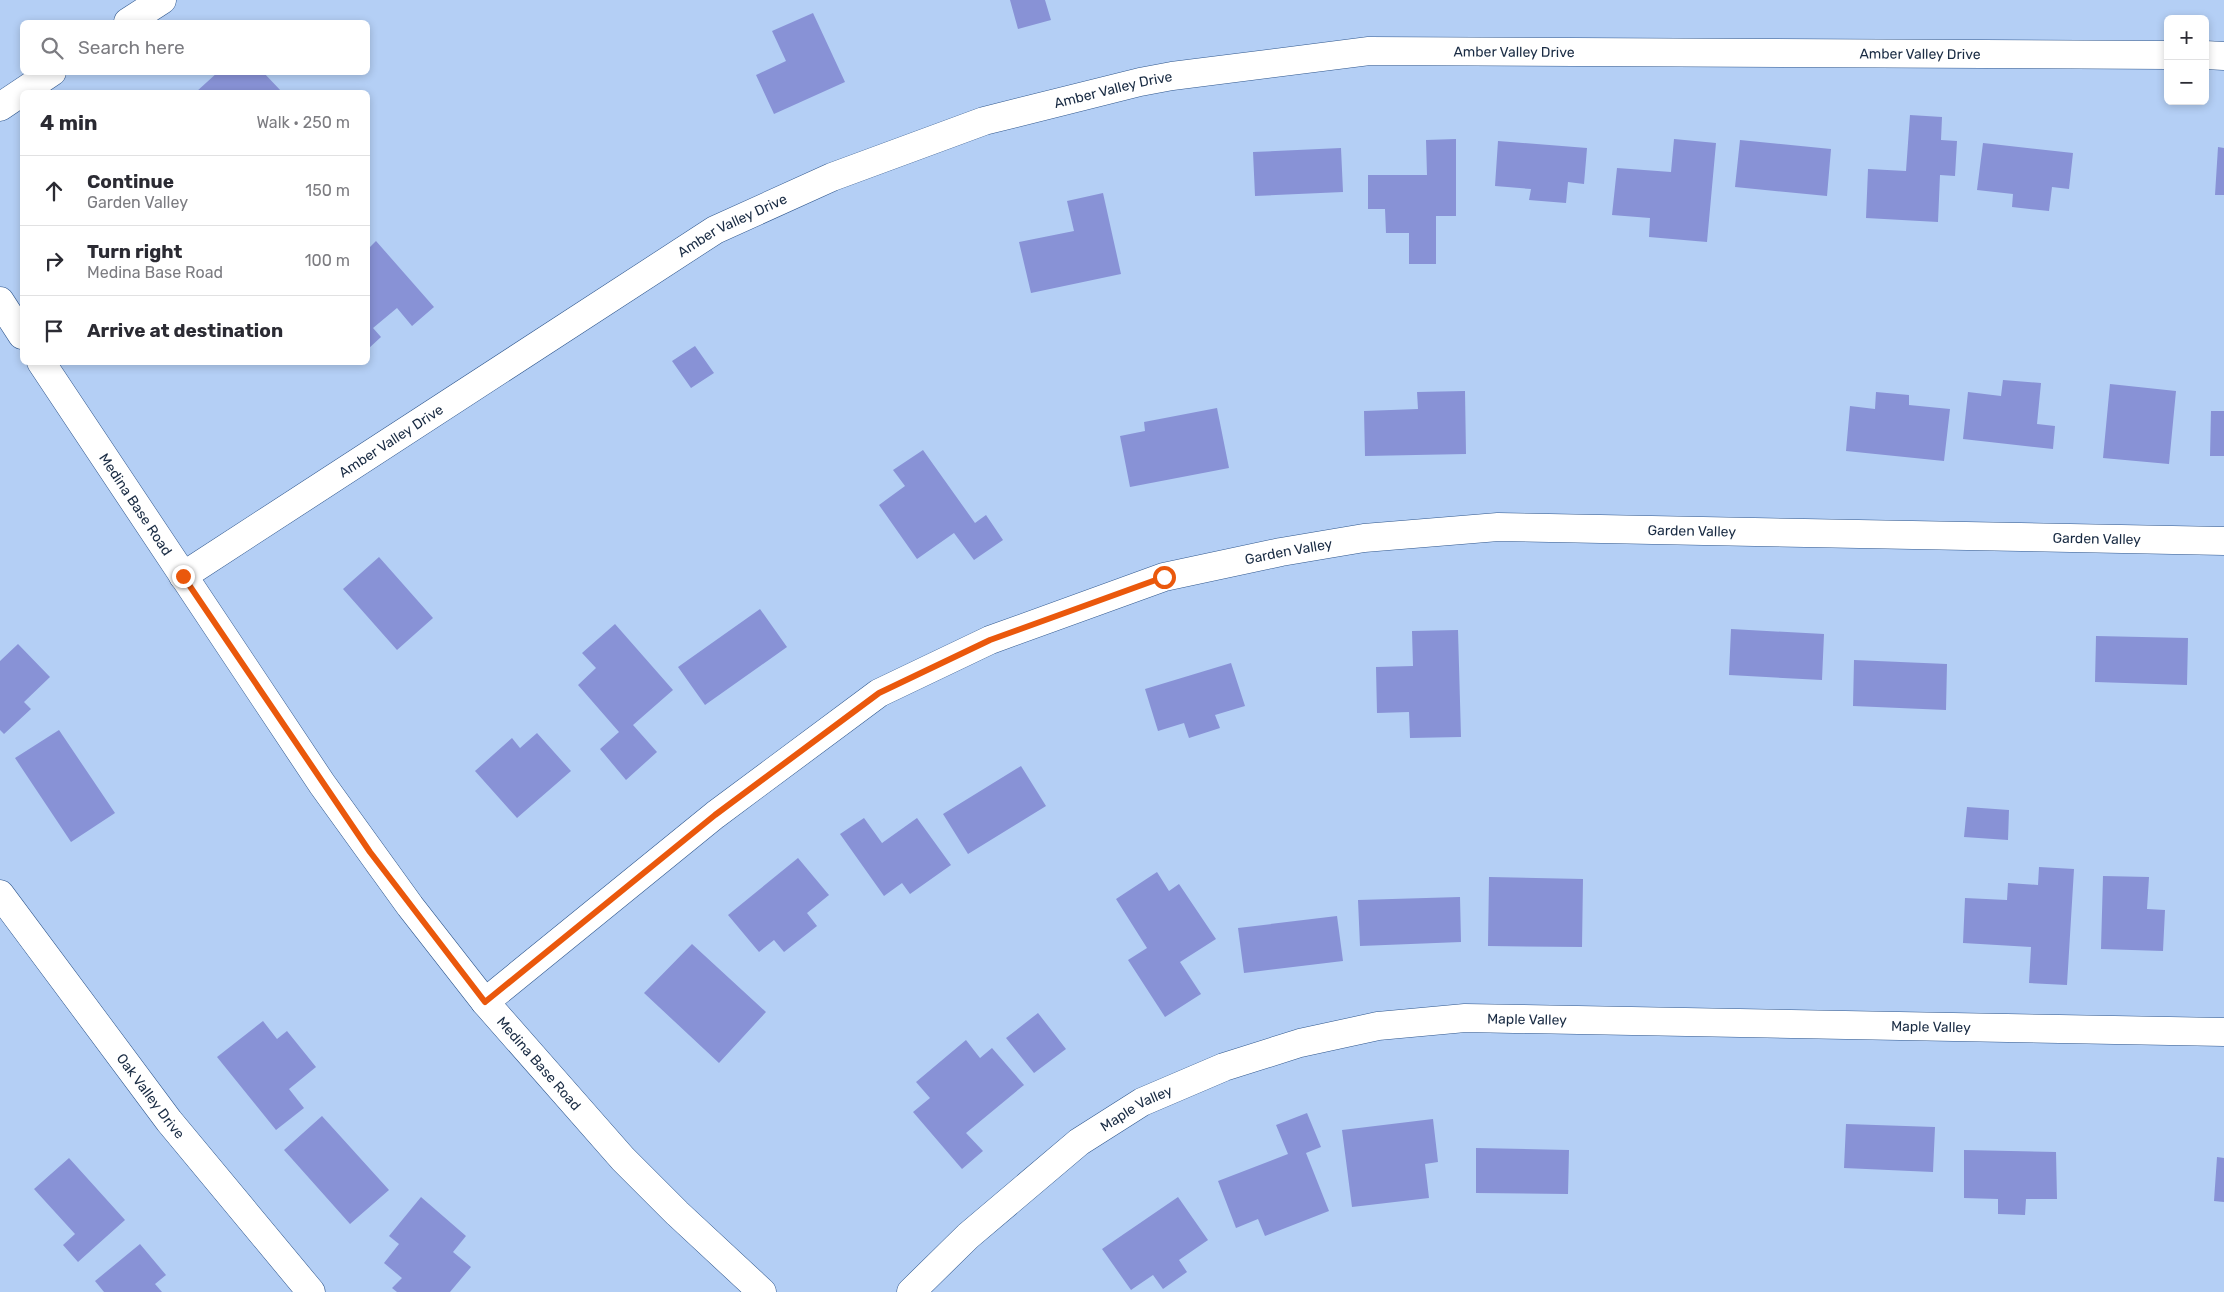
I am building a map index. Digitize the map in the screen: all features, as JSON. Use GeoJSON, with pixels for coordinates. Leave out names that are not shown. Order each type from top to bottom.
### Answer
{"type":"FeatureCollection","features":[{"type":"Feature","properties":{"kind":"street"},"geometry":{"type":"LineString","coordinates":[[131,20],[162,0]]}},
{"type":"Feature","properties":{"kind":"street","name":"Amber Valley Drive"},"geometry":{"type":"LineString","coordinates":[[183,576],[715,230],[832,177],[984,122],[1172,76],[1370,51],[2164,55]]}},
{"type":"Feature","properties":{"kind":"street"},"geometry":{"type":"LineString","coordinates":[[2209,56],[2224,56]]}},
{"type":"Feature","properties":{"kind":"street"},"geometry":{"type":"LineString","coordinates":[[25,90],[48,75]]}},
{"type":"Feature","properties":{"kind":"street"},"geometry":{"type":"LineString","coordinates":[[0,107],[20,94]]}},
{"type":"Feature","properties":{"kind":"street"},"geometry":{"type":"LineString","coordinates":[[0,301],[20,332]]}},
{"type":"Feature","properties":{"kind":"street","name":"Medina Base Road"},"geometry":{"type":"LineString","coordinates":[[43,365],[370,852],[485,1002],[623,1159],[677,1213],[762,1292]]}},
{"type":"Feature","properties":{"kind":"street","name":"Garden Valley"},"geometry":{"type":"LineString","coordinates":[[485,1002],[715,815],[879,693],[990,640],[1164,577],[1281,552],[1364,538],[1498,527],[2224,541]]}},
{"type":"Feature","properties":{"kind":"street","name":"Oak Valley Drive"},"geometry":{"type":"LineString","coordinates":[[0,894],[170,1121],[311,1292]]}},
{"type":"Feature","properties":{"kind":"street","name":"Maple Valley"},"geometry":{"type":"LineString","coordinates":[[911,1292],[968,1236],[1079,1142],[1142,1102],[1224,1067],[1300,1043],[1378,1026],[1465,1018],[2224,1032]]}},
{"type":"Feature","properties":{"kind":"building"},"geometry":{"type":"Polygon","coordinates":[[[1010,0],[1045,0],[1051,20],[1018,29],[1010,0]]]}},
{"type":"Feature","properties":{"kind":"building"},"geometry":{"type":"Polygon","coordinates":[[[813,13],[845,82],[774,114],[756,75],[786,61],[772,31],[813,13]]]}},
{"type":"Feature","properties":{"kind":"building"},"geometry":{"type":"Polygon","coordinates":[[[215,75],[266,75],[280,90],[198,90],[215,75]]]}},
{"type":"Feature","properties":{"kind":"building"},"geometry":{"type":"Polygon","coordinates":[[[1910,115],[1942,117],[1941,140],[1957,141],[1955,176],[1940,175],[1938,222],[1866,218],[1868,169],[1906,171],[1910,115]]]}},
{"type":"Feature","properties":{"kind":"building"},"geometry":{"type":"Polygon","coordinates":[[[1456,139],[1456,216],[1436,216],[1436,264],[1409,264],[1409,233],[1386,233],[1385,209],[1368,209],[1368,175],[1427,175],[1426,140],[1456,139]]]}},
{"type":"Feature","properties":{"kind":"building"},"geometry":{"type":"Polygon","coordinates":[[[1674,139],[1716,143],[1707,242],[1649,237],[1650,218],[1612,215],[1617,168],[1671,172],[1674,139]]]}},
{"type":"Feature","properties":{"kind":"building"},"geometry":{"type":"Polygon","coordinates":[[[1740,140],[1831,149],[1827,196],[1735,187],[1740,140]]]}},
{"type":"Feature","properties":{"kind":"building"},"geometry":{"type":"Polygon","coordinates":[[[1498,141],[1587,148],[1584,184],[1568,182],[1566,203],[1529,200],[1531,189],[1495,186],[1498,141]]]}},
{"type":"Feature","properties":{"kind":"building"},"geometry":{"type":"Polygon","coordinates":[[[1983,143],[2073,153],[2069,189],[2052,187],[2049,211],[2012,207],[2013,194],[1977,190],[1983,143]]]}},
{"type":"Feature","properties":{"kind":"building"},"geometry":{"type":"Polygon","coordinates":[[[2218,147],[2224,148],[2224,195],[2215,195],[2218,147]]]}},
{"type":"Feature","properties":{"kind":"building"},"geometry":{"type":"Polygon","coordinates":[[[1341,148],[1343,192],[1255,196],[1253,152],[1341,148]]]}},
{"type":"Feature","properties":{"kind":"building"},"geometry":{"type":"Polygon","coordinates":[[[1103,193],[1121,274],[1031,293],[1019,242],[1074,231],[1067,201],[1103,193]]]}},
{"type":"Feature","properties":{"kind":"building"},"geometry":{"type":"Polygon","coordinates":[[[376,241],[434,307],[412,326],[397,308],[373,328],[381,337],[370,347],[370,247],[376,241]]]}},
{"type":"Feature","properties":{"kind":"building"},"geometry":{"type":"Polygon","coordinates":[[[695,346],[714,373],[691,388],[672,361],[695,346]]]}},
{"type":"Feature","properties":{"kind":"building"},"geometry":{"type":"Polygon","coordinates":[[[2003,380],[2041,383],[2037,424],[2055,426],[2053,449],[1963,439],[1968,392],[2001,396],[2003,380]]]}},
{"type":"Feature","properties":{"kind":"building"},"geometry":{"type":"Polygon","coordinates":[[[2110,384],[2176,391],[2169,464],[2103,458],[2110,384]]]}},
{"type":"Feature","properties":{"kind":"building"},"geometry":{"type":"Polygon","coordinates":[[[1465,391],[1466,454],[1365,456],[1364,411],[1418,409],[1417,392],[1465,391]]]}},
{"type":"Feature","properties":{"kind":"building"},"geometry":{"type":"Polygon","coordinates":[[[1876,392],[1909,395],[1909,405],[1950,409],[1944,461],[1846,451],[1850,406],[1875,409],[1876,392]]]}},
{"type":"Feature","properties":{"kind":"building"},"geometry":{"type":"Polygon","coordinates":[[[1217,408],[1229,468],[1130,487],[1120,436],[1145,431],[1144,422],[1217,408]]]}},
{"type":"Feature","properties":{"kind":"building"},"geometry":{"type":"Polygon","coordinates":[[[2211,411],[2224,411],[2224,456],[2210,456],[2211,411]]]}},
{"type":"Feature","properties":{"kind":"building"},"geometry":{"type":"Polygon","coordinates":[[[923,450],[975,523],[986,515],[1003,540],[974,560],[954,533],[917,559],[879,505],[905,486],[893,470],[923,450]]]}},
{"type":"Feature","properties":{"kind":"building"},"geometry":{"type":"Polygon","coordinates":[[[379,557],[433,618],[397,650],[343,589],[379,557]]]}},
{"type":"Feature","properties":{"kind":"building"},"geometry":{"type":"Polygon","coordinates":[[[760,609],[787,647],[705,705],[678,667],[760,609]]]}},
{"type":"Feature","properties":{"kind":"building"},"geometry":{"type":"Polygon","coordinates":[[[615,624],[673,690],[633,725],[657,752],[626,780],[600,749],[619,732],[578,685],[596,668],[582,653],[615,624]]]}},
{"type":"Feature","properties":{"kind":"building"},"geometry":{"type":"Polygon","coordinates":[[[1731,629],[1824,634],[1822,680],[1729,675],[1731,629]]]}},
{"type":"Feature","properties":{"kind":"building"},"geometry":{"type":"Polygon","coordinates":[[[1458,630],[1461,737],[1410,738],[1409,712],[1377,713],[1376,667],[1413,666],[1412,631],[1458,630]]]}},
{"type":"Feature","properties":{"kind":"building"},"geometry":{"type":"Polygon","coordinates":[[[2096,636],[2188,638],[2187,685],[2095,682],[2096,636]]]}},
{"type":"Feature","properties":{"kind":"building"},"geometry":{"type":"Polygon","coordinates":[[[18,644],[50,677],[24,702],[31,709],[4,734],[0,730],[0,661],[18,644]]]}},
{"type":"Feature","properties":{"kind":"building"},"geometry":{"type":"Polygon","coordinates":[[[1854,660],[1947,664],[1946,710],[1853,706],[1854,660]]]}},
{"type":"Feature","properties":{"kind":"building"},"geometry":{"type":"Polygon","coordinates":[[[1231,663],[1245,706],[1215,715],[1220,728],[1189,738],[1184,723],[1158,731],[1145,689],[1231,663]]]}},
{"type":"Feature","properties":{"kind":"building"},"geometry":{"type":"Polygon","coordinates":[[[59,730],[115,813],[71,842],[15,758],[59,730]]]}},
{"type":"Feature","properties":{"kind":"building"},"geometry":{"type":"Polygon","coordinates":[[[537,733],[571,771],[517,818],[475,771],[512,738],[520,748],[537,733]]]}},
{"type":"Feature","properties":{"kind":"building"},"geometry":{"type":"Polygon","coordinates":[[[1021,766],[1046,806],[968,854],[943,814],[1021,766]]]}},
{"type":"Feature","properties":{"kind":"building"},"geometry":{"type":"Polygon","coordinates":[[[1967,807],[2009,810],[2008,840],[1964,837],[1967,807]]]}},
{"type":"Feature","properties":{"kind":"building"},"geometry":{"type":"Polygon","coordinates":[[[864,818],[882,843],[917,818],[951,865],[910,894],[902,883],[884,896],[840,834],[864,818]]]}},
{"type":"Feature","properties":{"kind":"building"},"geometry":{"type":"Polygon","coordinates":[[[798,858],[829,895],[807,913],[817,926],[784,952],[774,940],[759,952],[728,915],[798,858]]]}},
{"type":"Feature","properties":{"kind":"building"},"geometry":{"type":"Polygon","coordinates":[[[2039,867],[2074,869],[2067,985],[2029,983],[2031,947],[1963,943],[1965,898],[2007,900],[2008,883],[2038,885],[2039,867]]]}},
{"type":"Feature","properties":{"kind":"building"},"geometry":{"type":"Polygon","coordinates":[[[1157,872],[1169,891],[1179,884],[1216,939],[1180,962],[1201,994],[1165,1017],[1128,960],[1147,948],[1116,899],[1157,872]]]}},
{"type":"Feature","properties":{"kind":"building"},"geometry":{"type":"Polygon","coordinates":[[[2103,876],[2149,877],[2147,909],[2165,910],[2163,951],[2101,949],[2103,876]]]}},
{"type":"Feature","properties":{"kind":"building"},"geometry":{"type":"Polygon","coordinates":[[[1489,877],[1583,879],[1582,947],[1488,946],[1489,877]]]}},
{"type":"Feature","properties":{"kind":"building"},"geometry":{"type":"Polygon","coordinates":[[[1460,897],[1461,942],[1360,946],[1358,900],[1460,897]]]}},
{"type":"Feature","properties":{"kind":"building"},"geometry":{"type":"Polygon","coordinates":[[[1337,916],[1343,961],[1244,973],[1238,928],[1337,916]]]}},
{"type":"Feature","properties":{"kind":"building"},"geometry":{"type":"Polygon","coordinates":[[[692,944],[766,1012],[719,1063],[644,993],[692,944]]]}},
{"type":"Feature","properties":{"kind":"building"},"geometry":{"type":"Polygon","coordinates":[[[1038,1013],[1066,1049],[1034,1073],[1006,1038],[1038,1013]]]}},
{"type":"Feature","properties":{"kind":"building"},"geometry":{"type":"Polygon","coordinates":[[[263,1021],[277,1039],[287,1031],[316,1067],[289,1089],[304,1108],[276,1130],[217,1057],[263,1021]]]}},
{"type":"Feature","properties":{"kind":"building"},"geometry":{"type":"Polygon","coordinates":[[[966,1040],[980,1058],[992,1048],[1024,1085],[966,1133],[983,1151],[962,1169],[913,1112],[930,1098],[916,1082],[966,1040]]]}},
{"type":"Feature","properties":{"kind":"building"},"geometry":{"type":"Polygon","coordinates":[[[1307,1113],[1321,1147],[1306,1153],[1329,1211],[1265,1236],[1258,1219],[1236,1228],[1218,1181],[1288,1154],[1276,1125],[1307,1113]]]}},
{"type":"Feature","properties":{"kind":"building"},"geometry":{"type":"Polygon","coordinates":[[[322,1116],[389,1190],[350,1224],[284,1150],[322,1116]]]}},
{"type":"Feature","properties":{"kind":"building"},"geometry":{"type":"Polygon","coordinates":[[[1433,1119],[1438,1162],[1425,1164],[1429,1198],[1352,1207],[1342,1130],[1433,1119]]]}},
{"type":"Feature","properties":{"kind":"building"},"geometry":{"type":"Polygon","coordinates":[[[1846,1124],[1935,1127],[1933,1172],[1844,1168],[1846,1124]]]}},
{"type":"Feature","properties":{"kind":"building"},"geometry":{"type":"Polygon","coordinates":[[[1476,1148],[1569,1150],[1568,1194],[1476,1193],[1476,1148]]]}},
{"type":"Feature","properties":{"kind":"building"},"geometry":{"type":"Polygon","coordinates":[[[1964,1150],[2056,1152],[2057,1199],[2026,1199],[2025,1215],[1998,1214],[1998,1199],[1964,1198],[1964,1150]]]}},
{"type":"Feature","properties":{"kind":"building"},"geometry":{"type":"Polygon","coordinates":[[[2217,1157],[2224,1158],[2224,1202],[2214,1201],[2217,1157]]]}},
{"type":"Feature","properties":{"kind":"building"},"geometry":{"type":"Polygon","coordinates":[[[69,1158],[125,1220],[78,1262],[63,1245],[75,1234],[34,1189],[69,1158]]]}},
{"type":"Feature","properties":{"kind":"building"},"geometry":{"type":"Polygon","coordinates":[[[421,1197],[466,1236],[453,1252],[471,1267],[450,1292],[397,1292],[392,1288],[402,1278],[384,1263],[399,1244],[389,1236],[421,1197]]]}},
{"type":"Feature","properties":{"kind":"building"},"geometry":{"type":"Polygon","coordinates":[[[1178,1197],[1208,1240],[1179,1260],[1187,1272],[1163,1289],[1153,1275],[1131,1290],[1102,1249],[1178,1197]]]}},
{"type":"Feature","properties":{"kind":"building"},"geometry":{"type":"Polygon","coordinates":[[[140,1244],[166,1275],[155,1284],[162,1292],[104,1292],[95,1281],[140,1244]]]}},
{"type":"Feature","properties":{"kind":"route"},"geometry":{"type":"LineString","coordinates":[[183,576],[322,784],[370,852],[485,1002],[715,815],[879,693],[990,640],[1164,577]]}}]}
